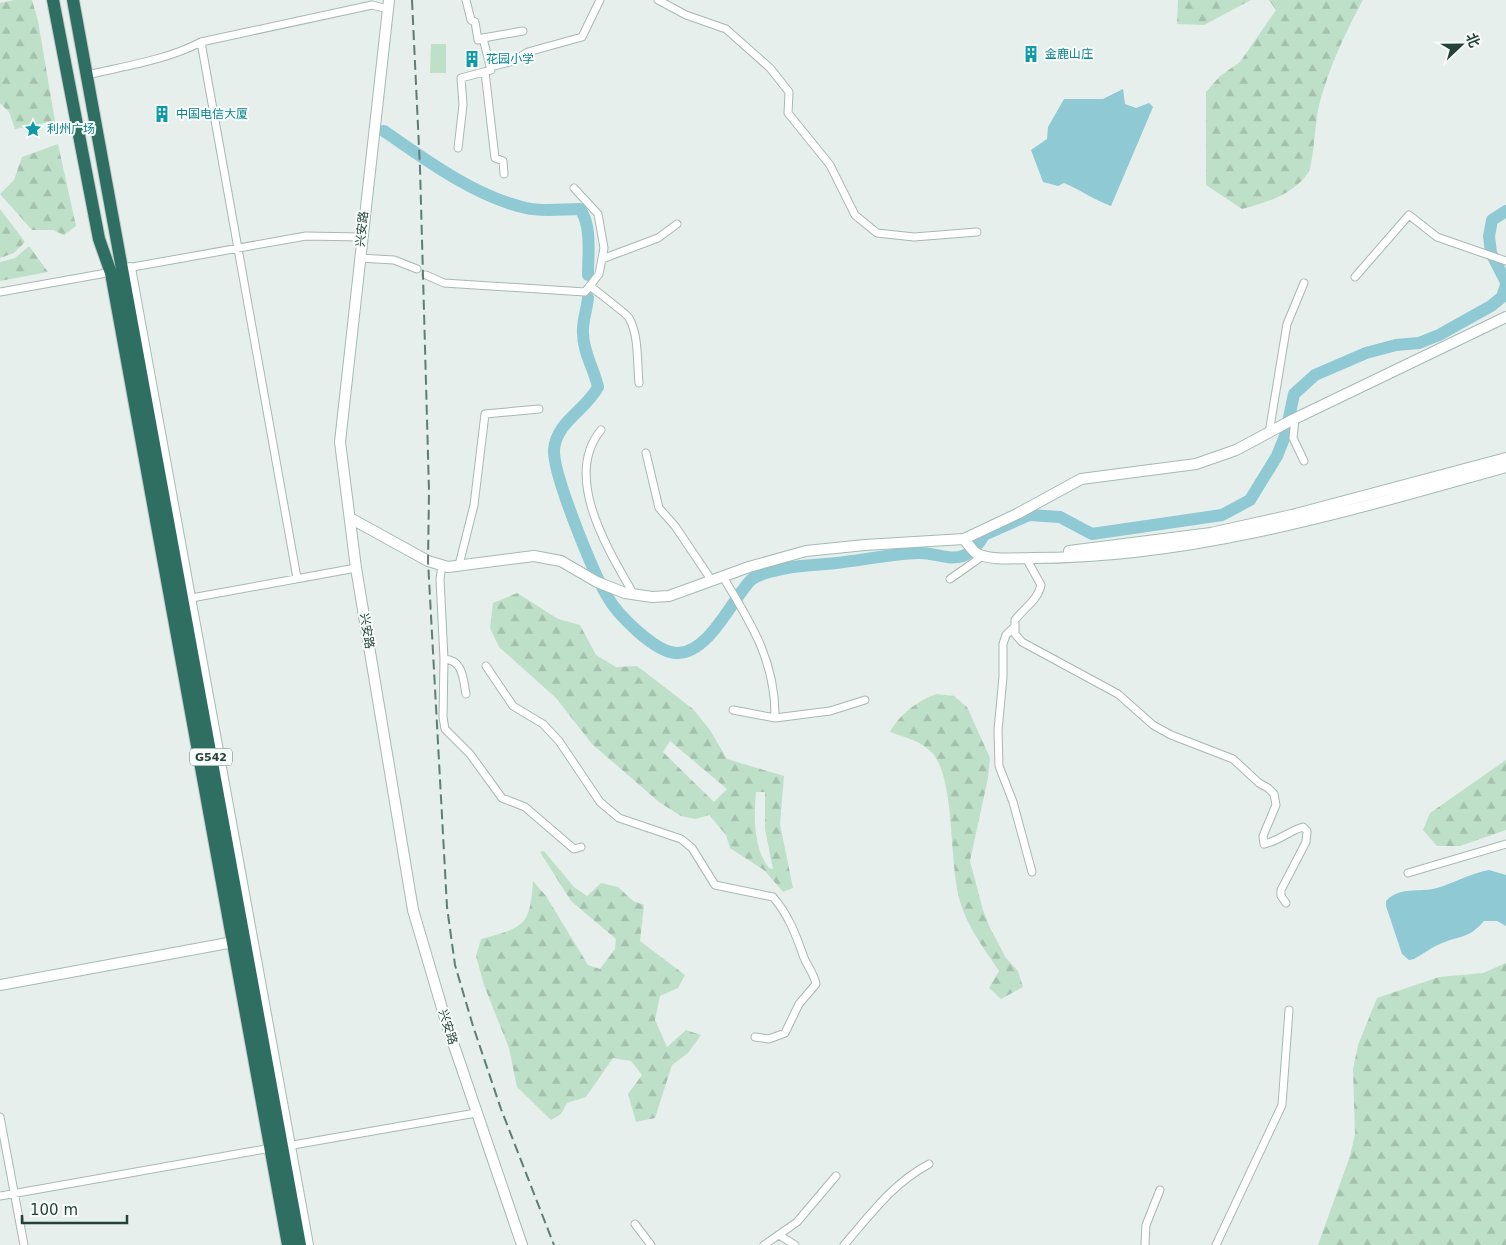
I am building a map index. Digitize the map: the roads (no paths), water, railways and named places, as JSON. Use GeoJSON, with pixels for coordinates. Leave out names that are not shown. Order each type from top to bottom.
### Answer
{"type":"FeatureCollection","features":[{"type":"Feature","properties":{"kind":"highway","name":"G542"},"geometry":{"type":"LineString","coordinates":[[53,0],[99,239],[121,270]]}},
{"type":"Feature","properties":{"kind":"highway","name":"G542"},"geometry":{"type":"LineString","coordinates":[[74,0],[118,236],[121,270],[181,600],[239,941],[282,1147],[300,1245]]}},
{"type":"Feature","properties":{"kind":"highway","name":"G542"},"geometry":{"type":"LineString","coordinates":[[282,1147],[288,1245]]}},
{"type":"Feature","properties":{"kind":"street"},"geometry":{"type":"LineString","coordinates":[[466,0],[471,20],[475,22],[478,40],[523,31]]}},
{"type":"Feature","properties":{"kind":"street"},"geometry":{"type":"LineString","coordinates":[[458,148],[463,105],[461,78],[513,61],[528,52],[582,37],[600,0]]}},
{"type":"Feature","properties":{"kind":"street"},"geometry":{"type":"LineString","coordinates":[[658,0],[686,15],[726,28],[770,68],[789,92],[788,113],[830,165],[856,215],[877,233],[914,237],[977,232]]}},
{"type":"Feature","properties":{"kind":"street"},"geometry":{"type":"LineString","coordinates":[[88,75],[163,56],[201,42],[372,5],[388,4]]}},
{"type":"Feature","properties":{"kind":"street","name":"兴安路"},"geometry":{"type":"LineString","coordinates":[[388,4],[340,442],[356,568],[413,910],[447,1025],[522,1245]]}},
{"type":"Feature","properties":{"kind":"street"},"geometry":{"type":"LineString","coordinates":[[483,38],[495,158],[502,161],[504,174]]}},
{"type":"Feature","properties":{"kind":"street"},"geometry":{"type":"LineString","coordinates":[[201,42],[297,578]]}},
{"type":"Feature","properties":{"kind":"street"},"geometry":{"type":"LineString","coordinates":[[426,275],[444,283],[585,292],[599,274],[604,248],[598,214],[574,188]]}},
{"type":"Feature","properties":{"kind":"street"},"geometry":{"type":"LineString","coordinates":[[1355,277],[1408,215],[1437,237],[1503,260]]}},
{"type":"Feature","properties":{"kind":"street"},"geometry":{"type":"LineString","coordinates":[[602,259],[636,248],[658,238],[677,224]]}},
{"type":"Feature","properties":{"kind":"street"},"geometry":{"type":"LineString","coordinates":[[0,292],[306,236],[361,237]]}},
{"type":"Feature","properties":{"kind":"street"},"geometry":{"type":"LineString","coordinates":[[359,258],[394,260],[416,269]]}},
{"type":"Feature","properties":{"kind":"street"},"geometry":{"type":"LineString","coordinates":[[1268,433],[1287,324],[1304,283]]}},
{"type":"Feature","properties":{"kind":"street"},"geometry":{"type":"LineString","coordinates":[[590,286],[628,316],[634,330],[639,383]]}},
{"type":"Feature","properties":{"kind":"street"},"geometry":{"type":"LineString","coordinates":[[950,579],[974,549],[1017,514],[1081,479],[1196,464],[1236,450],[1506,317]]}},
{"type":"Feature","properties":{"kind":"street"},"geometry":{"type":"LineString","coordinates":[[460,565],[474,505],[485,414],[539,409]]}},
{"type":"Feature","properties":{"kind":"street"},"geometry":{"type":"LineString","coordinates":[[1290,422],[1294,438],[1304,461]]}},
{"type":"Feature","properties":{"kind":"street"},"geometry":{"type":"LineString","coordinates":[[601,430],[593,440],[587,454],[585,472],[590,500],[600,532],[634,596]]}},
{"type":"Feature","properties":{"kind":"street"},"geometry":{"type":"LineString","coordinates":[[646,452],[659,508],[675,526],[712,581]]}},
{"type":"Feature","properties":{"kind":"street"},"geometry":{"type":"LineString","coordinates":[[1042,558],[1060,552],[1211,532],[1284,517],[1506,458]]}},
{"type":"Feature","properties":{"kind":"street"},"geometry":{"type":"LineString","coordinates":[[350,518],[428,561],[442,565],[460,565],[534,556],[561,560],[600,583],[634,596],[652,597],[669,596],[806,551],[865,545],[974,549],[999,559],[1141,552],[1295,524],[1506,467]]}},
{"type":"Feature","properties":{"kind":"street"},"geometry":{"type":"LineString","coordinates":[[1026,558],[1041,585],[1040,592],[1015,620],[1013,628],[1006,635],[1003,644],[998,766],[1013,802],[1032,872]]}},
{"type":"Feature","properties":{"kind":"street"},"geometry":{"type":"LineString","coordinates":[[442,565],[440,580],[444,659],[443,717],[445,729],[470,754],[502,798],[526,808],[574,849],[581,847]]}},
{"type":"Feature","properties":{"kind":"street"},"geometry":{"type":"LineString","coordinates":[[308,1245],[282,1147],[181,600],[356,568]]}},
{"type":"Feature","properties":{"kind":"street"},"geometry":{"type":"LineString","coordinates":[[723,577],[764,648],[775,697],[775,718]]}},
{"type":"Feature","properties":{"kind":"street"},"geometry":{"type":"LineString","coordinates":[[1013,628],[1015,634],[1022,642],[1118,694],[1153,725],[1171,735],[1233,759],[1274,794],[1276,805],[1263,836],[1264,844],[1280,839],[1303,827],[1308,837],[1281,890],[1281,896],[1286,903]]}},
{"type":"Feature","properties":{"kind":"street"},"geometry":{"type":"LineString","coordinates":[[444,659],[453,660],[459,665],[466,694]]}},
{"type":"Feature","properties":{"kind":"street"},"geometry":{"type":"LineString","coordinates":[[486,666],[513,706],[543,724],[559,741],[600,802],[610,812],[619,818],[681,839],[692,848],[715,885],[773,897],[779,903],[799,939],[803,956],[816,984],[799,1004],[785,1032],[770,1039],[755,1036]]}},
{"type":"Feature","properties":{"kind":"street"},"geometry":{"type":"LineString","coordinates":[[733,710],[775,718],[830,711],[865,700]]}},
{"type":"Feature","properties":{"kind":"street"},"geometry":{"type":"LineString","coordinates":[[1408,873],[1506,844]]}},
{"type":"Feature","properties":{"kind":"street"},"geometry":{"type":"LineString","coordinates":[[0,984],[239,941]]}},
{"type":"Feature","properties":{"kind":"street"},"geometry":{"type":"LineString","coordinates":[[1216,1245],[1282,1105],[1290,1010]]}},
{"type":"Feature","properties":{"kind":"street"},"geometry":{"type":"LineString","coordinates":[[0,1196],[476,1113]]}},
{"type":"Feature","properties":{"kind":"street"},"geometry":{"type":"LineString","coordinates":[[0,1117],[24,1245]]}},
{"type":"Feature","properties":{"kind":"street"},"geometry":{"type":"LineString","coordinates":[[844,1245],[897,1186],[908,1176],[929,1164]]}},
{"type":"Feature","properties":{"kind":"street"},"geometry":{"type":"LineString","coordinates":[[764,1245],[797,1222],[836,1176]]}},
{"type":"Feature","properties":{"kind":"street"},"geometry":{"type":"LineString","coordinates":[[1145,1245],[1146,1224],[1160,1190]]}},
{"type":"Feature","properties":{"kind":"street"},"geometry":{"type":"LineString","coordinates":[[635,1224],[651,1245]]}},
{"type":"Feature","properties":{"kind":"street"},"geometry":{"type":"LineString","coordinates":[[779,1235],[796,1245]]}},
{"type":"Feature","properties":{"kind":"water"},"geometry":{"type":"Polygon","coordinates":[[[1123,89],[1125,104],[1136,108],[1149,103],[1153,107],[1111,206],[1064,183],[1058,186],[1043,182],[1031,150],[1047,139],[1048,127],[1064,99],[1103,99],[1123,89]]]}},
{"type":"Feature","properties":{"kind":"water"},"geometry":{"type":"Polygon","coordinates":[[[1489,870],[1506,875],[1506,926],[1497,921],[1484,921],[1469,934],[1438,945],[1414,959],[1409,960],[1402,954],[1386,906],[1386,901],[1391,896],[1397,893],[1437,888],[1489,870]]]}},
{"type":"Feature","properties":{"kind":"waterway"},"geometry":{"type":"LineString","coordinates":[[384,131],[451,176],[507,203],[532,209],[580,209],[588,232],[588,275]]}},
{"type":"Feature","properties":{"kind":"waterway"},"geometry":{"type":"LineString","coordinates":[[1506,211],[1492,220],[1489,236],[1491,253],[1506,282]]}},
{"type":"Feature","properties":{"kind":"waterway"},"geometry":{"type":"LineString","coordinates":[[588,298],[583,325],[583,340],[598,387],[560,432],[554,450],[555,462],[575,523],[593,567],[612,604],[638,632],[659,647],[669,652],[678,653],[690,650],[700,644],[719,623],[751,580],[759,575],[773,571],[799,566],[908,554],[924,553],[946,557],[963,556],[972,550],[984,535],[1029,515],[1060,517],[1092,534],[1222,515],[1250,500],[1277,456],[1285,436],[1294,394],[1315,375],[1366,353],[1396,345],[1419,343],[1439,335],[1491,306],[1502,297],[1506,285]]}},
{"type":"Feature","properties":{"kind":"railway"},"geometry":{"type":"LineString","coordinates":[[412,0],[420,168],[429,491],[428,561],[447,907],[455,965],[473,1026],[501,1109],[554,1245]]}},
{"type":"Feature","properties":{"kind":"place","name":"金鹿山庄"},"geometry":{"type":"Point","coordinates":[1031,54]}},
{"type":"Feature","properties":{"kind":"place","name":"花园小学"},"geometry":{"type":"Point","coordinates":[472,59]}},
{"type":"Feature","properties":{"kind":"place","name":"中国电信大厦"},"geometry":{"type":"Point","coordinates":[162,114]}},
{"type":"Feature","properties":{"kind":"place","name":"利州广场"},"geometry":{"type":"Point","coordinates":[33,129]}}]}
